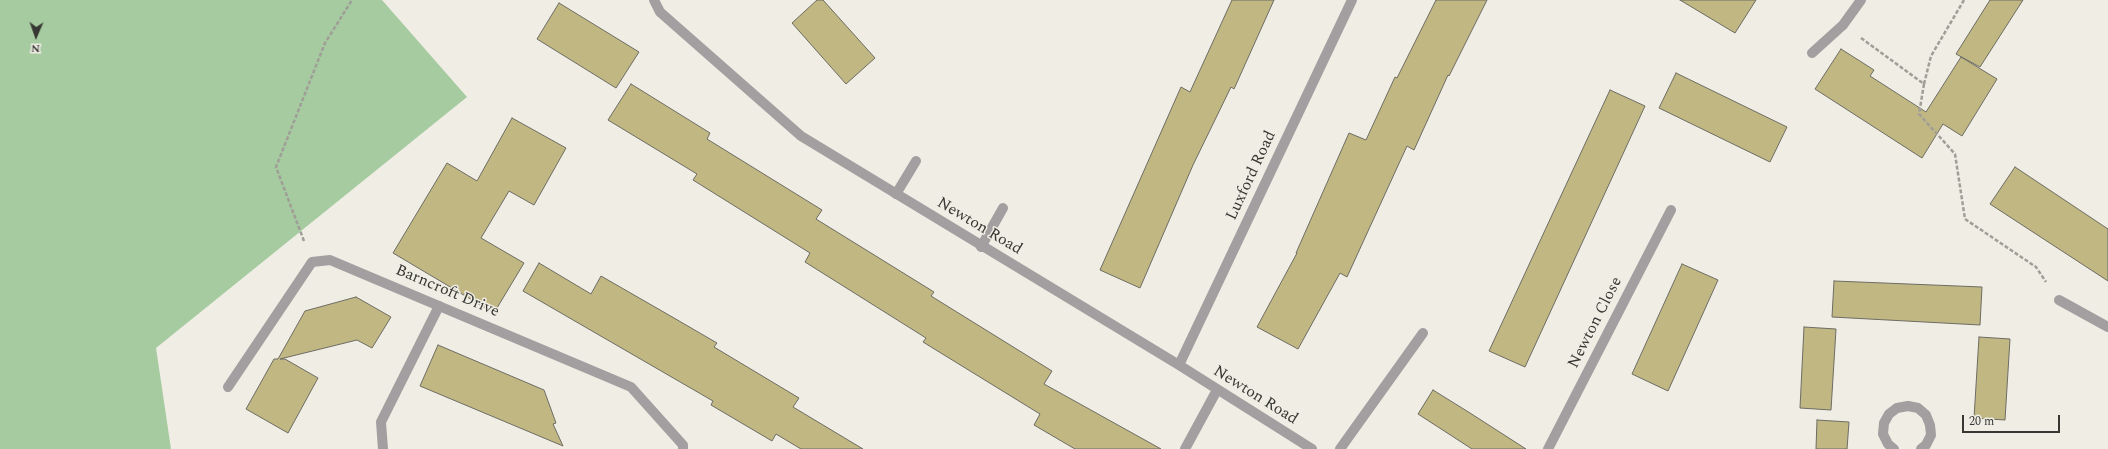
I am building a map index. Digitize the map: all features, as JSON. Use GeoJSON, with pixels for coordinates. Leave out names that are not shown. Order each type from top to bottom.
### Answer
{"type":"FeatureCollection","features":[{"type":"Feature","properties":{"kind":"street","name":"Newton Road"},"geometry":{"type":"LineString","coordinates":[[654,0],[660,12],[801,136],[1179,365],[1312,449]]}},
{"type":"Feature","properties":{"kind":"street","name":"Luxford Road"},"geometry":{"type":"LineString","coordinates":[[1179,365],[1352,0]]}},
{"type":"Feature","properties":{"kind":"street"},"geometry":{"type":"LineString","coordinates":[[1812,53],[1843,25],[1861,0]]}},
{"type":"Feature","properties":{"kind":"street"},"geometry":{"type":"LineString","coordinates":[[896,194],[916,161]]}},
{"type":"Feature","properties":{"kind":"street"},"geometry":{"type":"LineString","coordinates":[[981,246],[1003,208]]}},
{"type":"Feature","properties":{"kind":"street","name":"Newton Close"},"geometry":{"type":"LineString","coordinates":[[1548,449],[1671,210]]}},
{"type":"Feature","properties":{"kind":"street","name":"Barncroft Drive"},"geometry":{"type":"LineString","coordinates":[[312,262],[330,260],[631,387],[684,449]]}},
{"type":"Feature","properties":{"kind":"street"},"geometry":{"type":"LineString","coordinates":[[228,387],[312,262]]}},
{"type":"Feature","properties":{"kind":"street"},"geometry":{"type":"LineString","coordinates":[[2058,300],[2108,326]]}},
{"type":"Feature","properties":{"kind":"street"},"geometry":{"type":"LineString","coordinates":[[383,449],[381,422],[439,306]]}},
{"type":"Feature","properties":{"kind":"street"},"geometry":{"type":"LineString","coordinates":[[1340,449],[1423,333]]}},
{"type":"Feature","properties":{"kind":"street"},"geometry":{"type":"LineString","coordinates":[[1185,449],[1217,390]]}},
{"type":"Feature","properties":{"kind":"street"},"geometry":{"type":"LineString","coordinates":[[1894,449],[1888,444],[1884,434],[1884,424],[1889,414],[1897,408],[1908,406],[1918,408],[1926,415],[1930,424],[1931,435],[1926,445],[1921,449]]}},
{"type":"Feature","properties":{"kind":"path"},"geometry":{"type":"LineString","coordinates":[[312,262],[276,167],[325,43],[352,0]]}},
{"type":"Feature","properties":{"kind":"path"},"geometry":{"type":"LineString","coordinates":[[1964,0],[1931,56],[1919,114],[1955,154],[1966,219],[2036,267],[2058,300]]}},
{"type":"Feature","properties":{"kind":"path"},"geometry":{"type":"LineString","coordinates":[[1843,25],[1924,84]]}},
{"type":"Feature","properties":{"kind":"green space"},"geometry":{"type":"Polygon","coordinates":[[[0,0],[382,0],[467,97],[156,348],[171,449],[0,449],[0,0]]]}},
{"type":"Feature","properties":{"kind":"building"},"geometry":{"type":"Polygon","coordinates":[[[817,0],[823,0],[875,58],[846,84],[792,23],[817,0]]]}},
{"type":"Feature","properties":{"kind":"building"},"geometry":{"type":"Polygon","coordinates":[[[1232,0],[1274,0],[1234,89],[1231,87],[1193,165],[1140,288],[1100,270],[1181,87],[1190,92],[1232,0]]]}},
{"type":"Feature","properties":{"kind":"building"},"geometry":{"type":"Polygon","coordinates":[[[1436,0],[1487,0],[1449,76],[1448,75],[1414,150],[1407,146],[1347,277],[1340,273],[1298,349],[1257,327],[1297,253],[1349,133],[1366,140],[1395,77],[1397,78],[1436,0]]]}},
{"type":"Feature","properties":{"kind":"building"},"geometry":{"type":"Polygon","coordinates":[[[1680,0],[1756,0],[1735,33],[1680,0]]]}},
{"type":"Feature","properties":{"kind":"building"},"geometry":{"type":"Polygon","coordinates":[[[1990,0],[2023,0],[1980,67],[1956,54],[1990,0]]]}},
{"type":"Feature","properties":{"kind":"building"},"geometry":{"type":"Polygon","coordinates":[[[559,3],[639,52],[616,88],[537,39],[559,3]]]}},
{"type":"Feature","properties":{"kind":"building"},"geometry":{"type":"Polygon","coordinates":[[[1841,49],[1874,70],[1870,76],[1926,112],[1961,57],[1997,79],[1962,136],[1943,124],[1922,158],[1815,89],[1841,49]]]}},
{"type":"Feature","properties":{"kind":"building"},"geometry":{"type":"Polygon","coordinates":[[[1676,73],[1787,127],[1770,162],[1659,108],[1676,73]]]}},
{"type":"Feature","properties":{"kind":"building"},"geometry":{"type":"Polygon","coordinates":[[[631,84],[710,133],[707,139],[822,210],[816,219],[934,292],[931,296],[1052,371],[1044,384],[1161,449],[1075,449],[1034,425],[1040,414],[923,342],[926,338],[805,262],[810,253],[693,180],[697,174],[608,120],[631,84]]]}},
{"type":"Feature","properties":{"kind":"building"},"geometry":{"type":"Polygon","coordinates":[[[1610,90],[1645,106],[1525,367],[1489,351],[1610,90]]]}},
{"type":"Feature","properties":{"kind":"building"},"geometry":{"type":"Polygon","coordinates":[[[512,118],[566,148],[534,205],[509,191],[481,238],[524,263],[494,313],[393,253],[447,163],[477,181],[512,118]]]}},
{"type":"Feature","properties":{"kind":"building"},"geometry":{"type":"Polygon","coordinates":[[[2015,167],[2108,229],[2108,281],[1990,204],[2015,167]]]}},
{"type":"Feature","properties":{"kind":"building"},"geometry":{"type":"Polygon","coordinates":[[[539,263],[591,294],[601,276],[717,343],[714,347],[799,398],[793,407],[863,449],[801,449],[776,434],[772,441],[711,405],[713,401],[523,291],[539,263]]]}},
{"type":"Feature","properties":{"kind":"building"},"geometry":{"type":"Polygon","coordinates":[[[1682,264],[1718,280],[1668,391],[1632,374],[1682,264]]]}},
{"type":"Feature","properties":{"kind":"building"},"geometry":{"type":"Polygon","coordinates":[[[1834,281],[1982,287],[1980,325],[1832,317],[1834,281]]]}},
{"type":"Feature","properties":{"kind":"building"},"geometry":{"type":"Polygon","coordinates":[[[356,297],[391,317],[372,348],[357,340],[280,359],[285,359],[318,378],[288,433],[246,409],[274,359],[278,359],[305,311],[356,297]]]}},
{"type":"Feature","properties":{"kind":"building"},"geometry":{"type":"Polygon","coordinates":[[[1804,327],[1836,329],[1831,410],[1800,408],[1804,327]]]}},
{"type":"Feature","properties":{"kind":"building"},"geometry":{"type":"Polygon","coordinates":[[[1979,337],[2010,339],[2005,420],[1974,418],[1979,337]]]}},
{"type":"Feature","properties":{"kind":"building"},"geometry":{"type":"Polygon","coordinates":[[[438,345],[544,390],[556,423],[553,424],[563,446],[420,386],[438,345]]]}},
{"type":"Feature","properties":{"kind":"building"},"geometry":{"type":"Polygon","coordinates":[[[1433,390],[1526,449],[1472,449],[1418,414],[1433,390]]]}},
{"type":"Feature","properties":{"kind":"building"},"geometry":{"type":"Polygon","coordinates":[[[1817,420],[1849,422],[1847,449],[1816,449],[1817,420]]]}}]}
